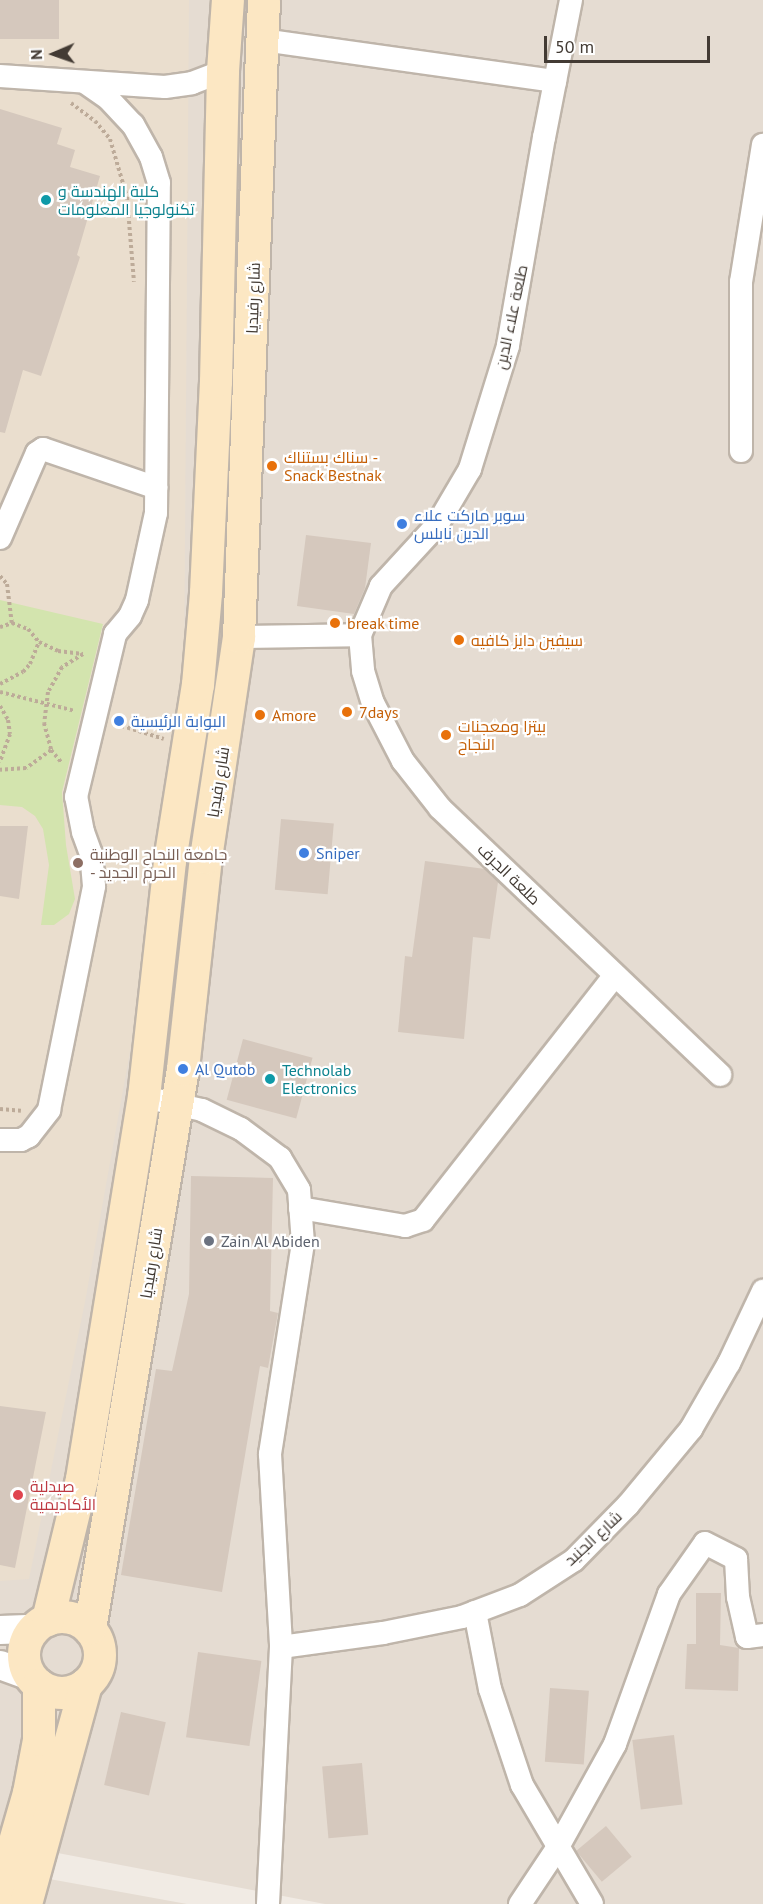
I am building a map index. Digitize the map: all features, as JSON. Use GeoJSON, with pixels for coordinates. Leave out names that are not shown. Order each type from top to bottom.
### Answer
{"type":"FeatureCollection","features":[{"type":"Feature","properties":{"kind":"main road","name":"شارع رفيديا"},"geometry":{"type":"LineString","coordinates":[[41,1625],[82,1479],[144,1097],[170,861],[198,686],[206,592],[216,382],[223,71],[228,0]]}},
{"type":"Feature","properties":{"kind":"main road","name":"شارع رفيديا"},"geometry":{"type":"LineString","coordinates":[[90,1629],[177,1103],[206,858],[239,637],[264,0]]}},
{"type":"Feature","properties":{"kind":"main road"},"geometry":{"type":"LineString","coordinates":[[0,1894],[29,1793],[39,1740],[35,1681],[24,1652],[41,1625],[68,1618],[80,1621],[90,1629],[100,1651],[99,1663],[86,1684],[26,1904]]}},
{"type":"Feature","properties":{"kind":"main road"},"geometry":{"type":"LineString","coordinates":[[35,1681],[50,1691],[63,1693],[75,1691],[86,1684]]}},
{"type":"Feature","properties":{"kind":"street","name":"طلعة علاء الدين"},"geometry":{"type":"LineString","coordinates":[[360,635],[381,586],[437,525],[470,469],[508,346],[571,0]]}},
{"type":"Feature","properties":{"kind":"street"},"geometry":{"type":"LineString","coordinates":[[262,40],[555,81]]}},
{"type":"Feature","properties":{"kind":"street"},"geometry":{"type":"LineString","coordinates":[[0,76],[165,87],[192,83],[223,71]]}},
{"type":"Feature","properties":{"kind":"street"},"geometry":{"type":"LineString","coordinates":[[0,1140],[21,1140],[29,1136],[49,1110],[94,886],[91,854],[83,832],[76,797],[115,634],[130,616],[145,574],[156,513],[159,183],[151,157],[133,125],[109,99],[85,82]]}},
{"type":"Feature","properties":{"kind":"street"},"geometry":{"type":"LineString","coordinates":[[741,451],[741,282],[763,145]]}},
{"type":"Feature","properties":{"kind":"street"},"geometry":{"type":"LineString","coordinates":[[0,538],[41,450],[73,458],[157,488]]}},
{"type":"Feature","properties":{"kind":"street"},"geometry":{"type":"LineString","coordinates":[[239,637],[360,635]]}},
{"type":"Feature","properties":{"kind":"street","name":"طلعة الجرف"},"geometry":{"type":"LineString","coordinates":[[360,635],[363,670],[373,703],[403,761],[440,808],[720,1076]]}},
{"type":"Feature","properties":{"kind":"street"},"geometry":{"type":"LineString","coordinates":[[300,1208],[405,1226],[423,1221],[615,975]]}},
{"type":"Feature","properties":{"kind":"street"},"geometry":{"type":"LineString","coordinates":[[144,1097],[202,1110],[241,1129],[280,1158],[299,1190],[303,1243],[270,1454],[281,1647],[268,1904]]}},
{"type":"Feature","properties":{"kind":"street","name":"شارع الجنيد"},"geometry":{"type":"LineString","coordinates":[[281,1647],[383,1633],[475,1612],[520,1595],[574,1560],[628,1505],[692,1429],[729,1363],[763,1291]]}},
{"type":"Feature","properties":{"kind":"street"},"geometry":{"type":"LineString","coordinates":[[520,1904],[558,1847],[615,1743],[669,1594],[705,1543],[736,1559],[738,1597],[747,1638],[763,1635]]}},
{"type":"Feature","properties":{"kind":"street"},"geometry":{"type":"LineString","coordinates":[[475,1612],[490,1689],[522,1785],[592,1904]]}},
{"type":"Feature","properties":{"kind":"street"},"geometry":{"type":"LineString","coordinates":[[0,1629],[41,1625]]}},
{"type":"Feature","properties":{"kind":"street"},"geometry":{"type":"LineString","coordinates":[[0,1665],[35,1681]]}},
{"type":"Feature","properties":{"kind":"path"},"geometry":{"type":"LineString","coordinates":[[68,101],[95,121],[110,139],[127,197],[134,287]]}},
{"type":"Feature","properties":{"kind":"path"},"geometry":{"type":"LineString","coordinates":[[0,576],[7,584],[12,623]]}},
{"type":"Feature","properties":{"kind":"path"},"geometry":{"type":"LineString","coordinates":[[0,627],[12,623],[28,629],[39,642],[58,651],[83,654],[62,667],[45,703],[44,723],[51,750],[26,768],[0,770]]}},
{"type":"Feature","properties":{"kind":"path"},"geometry":{"type":"LineString","coordinates":[[0,684],[23,672],[30,664],[39,642]]}},
{"type":"Feature","properties":{"kind":"path"},"geometry":{"type":"LineString","coordinates":[[0,692],[95,717],[188,747]]}},
{"type":"Feature","properties":{"kind":"path"},"geometry":{"type":"LineString","coordinates":[[0,706],[8,720],[10,734],[0,762]]}},
{"type":"Feature","properties":{"kind":"path"},"geometry":{"type":"LineString","coordinates":[[0,1109],[27,1110]]}},
{"type":"Feature","properties":{"kind":"shaded area"},"geometry":{"type":"Polygon","coordinates":[[[0,0],[763,0],[763,1904],[325,1904],[0,1842],[0,0]]]}},
{"type":"Feature","properties":{"kind":"shaded area","name":"جامعة النجاح الوطنية - الحرم الجديد"},"geometry":{"type":"Polygon","coordinates":[[[0,0],[189,0],[184,676],[130,1051],[85,1302],[29,1579],[0,1581],[0,0]]]}},
{"type":"Feature","properties":{"kind":"shaded area"},"geometry":{"type":"Polygon","coordinates":[[[0,1870],[187,1904],[0,1904],[0,1870]]]}},
{"type":"Feature","properties":{"kind":"green space"},"geometry":{"type":"Polygon","coordinates":[[[0,600],[103,624],[62,792],[66,845],[75,899],[69,914],[54,925],[41,925],[49,865],[43,829],[35,816],[22,807],[0,805],[0,600]]]}},
{"type":"Feature","properties":{"kind":"building"},"geometry":{"type":"Polygon","coordinates":[[[0,0],[59,0],[59,39],[0,39],[0,0]]]}},
{"type":"Feature","properties":{"kind":"building"},"geometry":{"type":"Polygon","coordinates":[[[0,109],[62,128],[57,144],[75,150],[70,167],[100,176],[77,255],[80,257],[41,376],[23,370],[5,433],[0,432],[0,109]]]}},
{"type":"Feature","properties":{"kind":"building"},"geometry":{"type":"Polygon","coordinates":[[[306,535],[371,543],[365,588],[354,614],[297,606],[306,535]]]}},
{"type":"Feature","properties":{"kind":"building"},"geometry":{"type":"Polygon","coordinates":[[[281,819],[334,824],[328,894],[275,890],[281,819]]]}},
{"type":"Feature","properties":{"kind":"building"},"geometry":{"type":"Polygon","coordinates":[[[0,826],[28,826],[19,899],[0,896],[0,826]]]}},
{"type":"Feature","properties":{"kind":"building"},"geometry":{"type":"Polygon","coordinates":[[[425,861],[485,869],[498,882],[490,939],[473,937],[464,1039],[398,1032],[405,956],[412,957],[425,861]]]}},
{"type":"Feature","properties":{"kind":"building","name":"Technolab Electronics"},"geometry":{"type":"Polygon","coordinates":[[[243,1039],[313,1058],[296,1118],[227,1100],[243,1039]]]}},
{"type":"Feature","properties":{"kind":"building"},"geometry":{"type":"Polygon","coordinates":[[[191,1176],[273,1178],[270,1311],[278,1313],[268,1368],[260,1366],[222,1592],[121,1575],[156,1369],[172,1371],[189,1294],[191,1176]]]}},
{"type":"Feature","properties":{"kind":"building"},"geometry":{"type":"Polygon","coordinates":[[[0,1406],[46,1412],[15,1568],[0,1565],[0,1406]]]}},
{"type":"Feature","properties":{"kind":"building"},"geometry":{"type":"Polygon","coordinates":[[[696,1593],[721,1593],[720,1645],[739,1648],[738,1691],[685,1689],[687,1644],[696,1644],[696,1593]]]}},
{"type":"Feature","properties":{"kind":"building"},"geometry":{"type":"Polygon","coordinates":[[[198,1652],[261,1661],[249,1746],[186,1737],[198,1652]]]}},
{"type":"Feature","properties":{"kind":"building"},"geometry":{"type":"Polygon","coordinates":[[[550,1688],[589,1691],[584,1765],[545,1762],[550,1688]]]}},
{"type":"Feature","properties":{"kind":"building"},"geometry":{"type":"Polygon","coordinates":[[[121,1712],[166,1722],[149,1795],[104,1785],[121,1712]]]}},
{"type":"Feature","properties":{"kind":"building"},"geometry":{"type":"Polygon","coordinates":[[[674,1735],[683,1804],[641,1810],[632,1740],[674,1735]]]}},
{"type":"Feature","properties":{"kind":"building"},"geometry":{"type":"Polygon","coordinates":[[[362,1763],[368,1835],[328,1838],[322,1766],[362,1763]]]}},
{"type":"Feature","properties":{"kind":"building"},"geometry":{"type":"Polygon","coordinates":[[[606,1826],[632,1857],[602,1882],[576,1851],[606,1826]]]}},
{"type":"Feature","properties":{"kind":"place","name":"كلية الهندسة و تكنولوجيا المعلومات"},"geometry":{"type":"Point","coordinates":[46,200]}},
{"type":"Feature","properties":{"kind":"place","name":"سناك بستناك - Snack Bestnak"},"geometry":{"type":"Point","coordinates":[272,466]}},
{"type":"Feature","properties":{"kind":"place","name":"سوبر ماركت علاء الدين نابلس"},"geometry":{"type":"Point","coordinates":[402,524]}},
{"type":"Feature","properties":{"kind":"place","name":"break time"},"geometry":{"type":"Point","coordinates":[335,623]}},
{"type":"Feature","properties":{"kind":"place","name":"سيفين دايز كافيه"},"geometry":{"type":"Point","coordinates":[459,640]}},
{"type":"Feature","properties":{"kind":"place","name":"7days"},"geometry":{"type":"Point","coordinates":[347,712]}},
{"type":"Feature","properties":{"kind":"place","name":"Amore"},"geometry":{"type":"Point","coordinates":[260,715]}},
{"type":"Feature","properties":{"kind":"place","name":"البوابة الرئيسية"},"geometry":{"type":"Point","coordinates":[119,721]}},
{"type":"Feature","properties":{"kind":"place","name":"بيتزا ومعجنات النجاح"},"geometry":{"type":"Point","coordinates":[446,735]}},
{"type":"Feature","properties":{"kind":"place","name":"Sniper"},"geometry":{"type":"Point","coordinates":[304,853]}},
{"type":"Feature","properties":{"kind":"place","name":"جامعة النجاح الوطنية - الحرم الجديد"},"geometry":{"type":"Point","coordinates":[78,863]}},
{"type":"Feature","properties":{"kind":"place","name":"Al Qutob"},"geometry":{"type":"Point","coordinates":[183,1069]}},
{"type":"Feature","properties":{"kind":"place","name":"Technolab Electronics"},"geometry":{"type":"Point","coordinates":[270,1079]}},
{"type":"Feature","properties":{"kind":"place","name":"Zain Al Abiden"},"geometry":{"type":"Point","coordinates":[209,1241]}},
{"type":"Feature","properties":{"kind":"place","name":"صيدلية الأكاديمية"},"geometry":{"type":"Point","coordinates":[18,1495]}}]}
